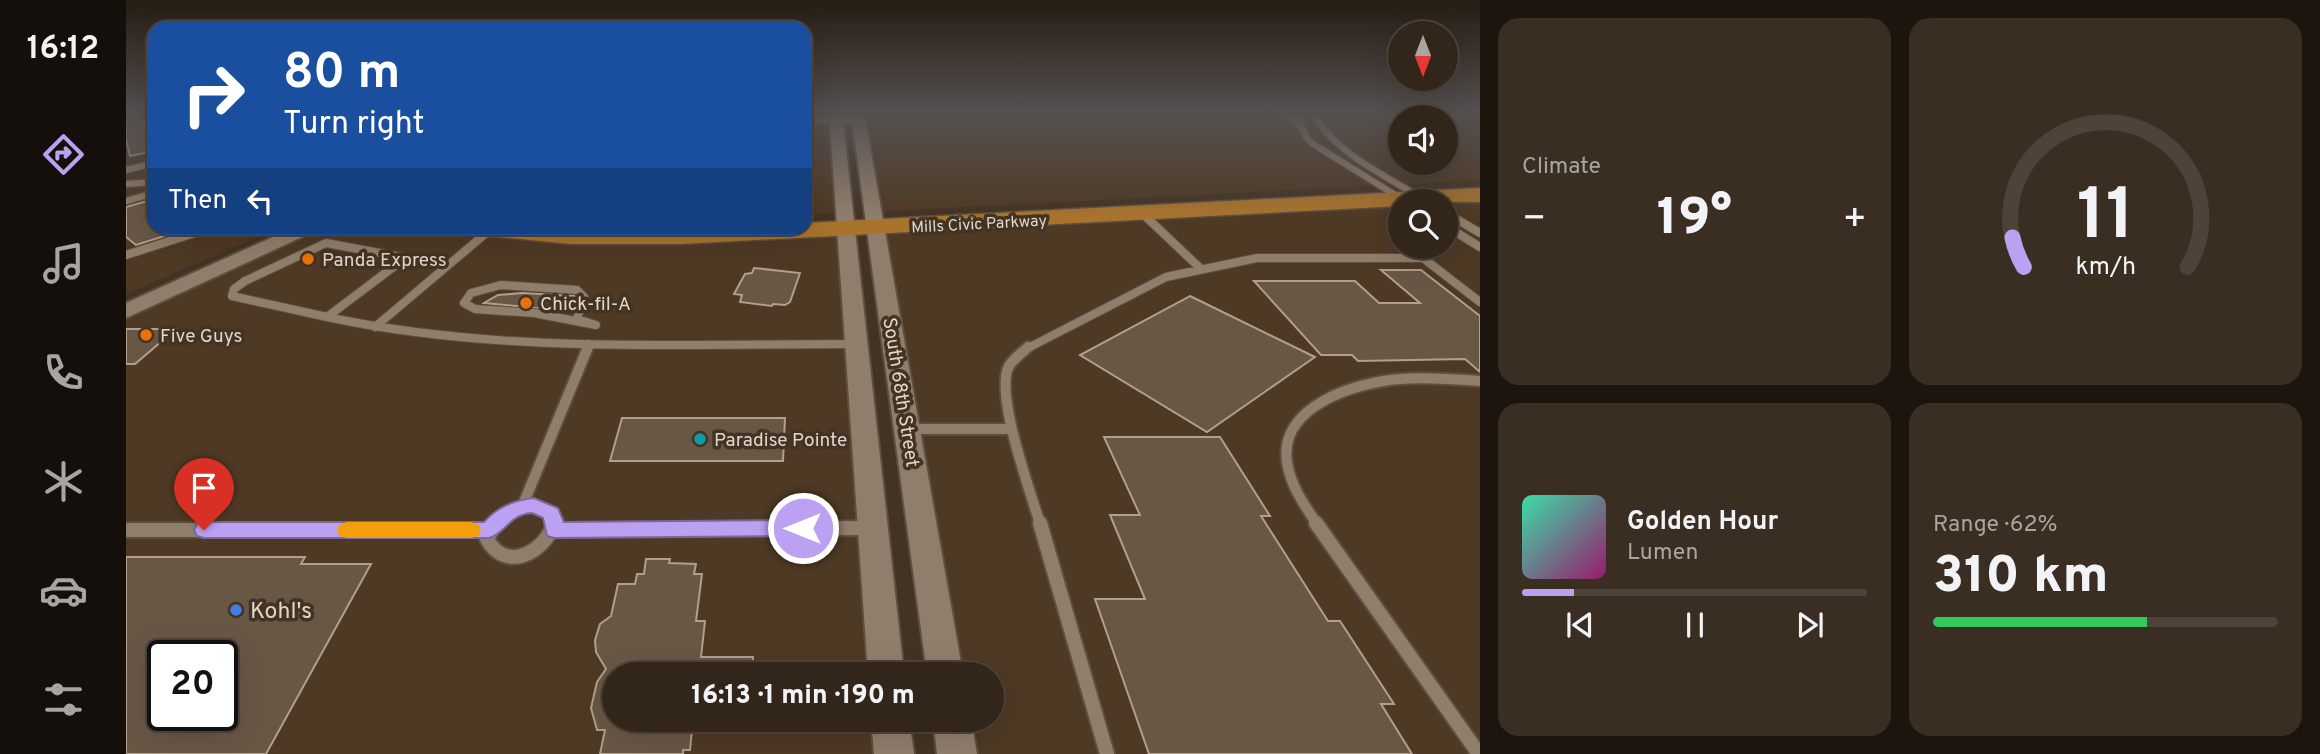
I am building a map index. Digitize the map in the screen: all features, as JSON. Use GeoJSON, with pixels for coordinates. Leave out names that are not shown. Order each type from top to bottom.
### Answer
{"type":"FeatureCollection","features":[{"type":"Feature","properties":{"kind":"main road","name":"Mills Civic Parkway"},"geometry":{"type":"LineString","coordinates":[[1434,189],[1480,180]]}},
{"type":"Feature","properties":{"kind":"main road","name":"Mills Civic Parkway"},"geometry":{"type":"LineString","coordinates":[[1458,195],[1480,195]]}},
{"type":"Feature","properties":{"kind":"main road","name":"Mills Civic Parkway"},"geometry":{"type":"LineString","coordinates":[[812,224],[1143,214],[1388,196]]}},
{"type":"Feature","properties":{"kind":"main road","name":"Mills Civic Parkway"},"geometry":{"type":"LineString","coordinates":[[875,220],[1388,196]]}},
{"type":"Feature","properties":{"kind":"main road","name":"Mills Civic Parkway"},"geometry":{"type":"LineString","coordinates":[[812,216],[844,221]]}},
{"type":"Feature","properties":{"kind":"main road","name":"Mills Civic Parkway"},"geometry":{"type":"LineString","coordinates":[[551,235],[631,238],[669,235]]}},
{"type":"Feature","properties":{"kind":"street","name":"South 68th Street"},"geometry":{"type":"LineString","coordinates":[[838,147],[885,662]]}},
{"type":"Feature","properties":{"kind":"street","name":"South 68th Street"},"geometry":{"type":"LineString","coordinates":[[862,147],[943,662]]}},
{"type":"Feature","properties":{"kind":"street"},"geometry":{"type":"LineString","coordinates":[[126,294],[259,235]]}},
{"type":"Feature","properties":{"kind":"street"},"geometry":{"type":"LineString","coordinates":[[126,311],[292,235]]}},
{"type":"Feature","properties":{"kind":"street"},"geometry":{"type":"LineString","coordinates":[[892,732],[894,754]]}},
{"type":"Feature","properties":{"kind":"street"},"geometry":{"type":"LineString","coordinates":[[954,732],[957,754]]}},
{"type":"Feature","properties":{"kind":"lane"},"geometry":{"type":"LineString","coordinates":[[1318,147],[1393,189]]}},
{"type":"Feature","properties":{"kind":"lane"},"geometry":{"type":"LineString","coordinates":[[1339,147],[1396,189]]}},
{"type":"Feature","properties":{"kind":"lane"},"geometry":{"type":"LineString","coordinates":[[126,163],[147,158]]}},
{"type":"Feature","properties":{"kind":"lane"},"geometry":{"type":"LineString","coordinates":[[126,170],[147,165]]}},
{"type":"Feature","properties":{"kind":"lane"},"geometry":{"type":"LineString","coordinates":[[126,184],[147,182]]}},
{"type":"Feature","properties":{"kind":"lane"},"geometry":{"type":"LineString","coordinates":[[126,201],[147,195]]}},
{"type":"Feature","properties":{"kind":"lane"},"geometry":{"type":"LineString","coordinates":[[1143,214],[1200,268]]}},
{"type":"Feature","properties":{"kind":"lane"},"geometry":{"type":"LineString","coordinates":[[1458,220],[1480,233]]}},
{"type":"Feature","properties":{"kind":"lane"},"geometry":{"type":"LineString","coordinates":[[1458,233],[1480,247]]}},
{"type":"Feature","properties":{"kind":"lane"},"geometry":{"type":"LineString","coordinates":[[126,255],[188,235]]}},
{"type":"Feature","properties":{"kind":"lane"},"geometry":{"type":"LineString","coordinates":[[375,327],[477,235]]}},
{"type":"Feature","properties":{"kind":"lane"},"geometry":{"type":"LineString","coordinates":[[326,317],[396,265],[401,257],[326,243],[245,281],[234,289],[232,296],[326,317],[375,327],[460,338],[589,344],[857,344]]}},
{"type":"Feature","properties":{"kind":"lane"},"geometry":{"type":"LineString","coordinates":[[1107,754],[1011,429],[1007,411],[1006,378],[1016,356],[1040,339],[1166,278],[1200,268],[1257,258],[1423,258],[1480,302]]}},
{"type":"Feature","properties":{"kind":"lane"},"geometry":{"type":"LineString","coordinates":[[501,285],[578,290],[584,297],[577,319],[596,325],[534,313],[475,309],[464,303],[471,293],[501,285]]}},
{"type":"Feature","properties":{"kind":"lane"},"geometry":{"type":"LineString","coordinates":[[522,506],[589,344]]}},
{"type":"Feature","properties":{"kind":"lane"},"geometry":{"type":"LineString","coordinates":[[1479,754],[1308,507],[1287,469],[1286,441],[1306,413],[1345,392],[1391,380],[1480,381]]}},
{"type":"Feature","properties":{"kind":"lane"},"geometry":{"type":"LineString","coordinates":[[908,429],[1011,429]]}},
{"type":"Feature","properties":{"kind":"lane"},"geometry":{"type":"LineString","coordinates":[[522,506],[534,506],[551,513],[554,530],[540,547],[517,556],[503,556],[489,546],[489,530],[502,515],[522,506]]}},
{"type":"Feature","properties":{"kind":"lane"},"geometry":{"type":"LineString","coordinates":[[554,530],[873,528]]}},
{"type":"Feature","properties":{"kind":"lane"},"geometry":{"type":"LineString","coordinates":[[126,530],[489,530]]}},
{"type":"Feature","properties":{"kind":"shaded area"},"geometry":{"type":"Polygon","coordinates":[[[126,147],[147,147],[147,235],[262,235],[126,294],[126,147]]]}},
{"type":"Feature","properties":{"kind":"shaded area"},"geometry":{"type":"Polygon","coordinates":[[[812,147],[838,147],[843,213],[812,215],[812,147]]]}},
{"type":"Feature","properties":{"kind":"shaded area"},"geometry":{"type":"Polygon","coordinates":[[[863,147],[1388,147],[1388,175],[1458,175],[1458,147],[1480,147],[1480,180],[873,212],[863,147]]]}},
{"type":"Feature","properties":{"kind":"shaded area"},"geometry":{"type":"Polygon","coordinates":[[[1480,195],[1480,754],[957,754],[954,732],[1004,732],[1004,662],[943,662],[877,228],[1388,200],[1388,259],[1458,259],[1458,196],[1480,195]]]}},
{"type":"Feature","properties":{"kind":"shaded area"},"geometry":{"type":"Polygon","coordinates":[[[812,230],[845,230],[885,662],[602,662],[602,732],[891,732],[894,754],[126,754],[126,311],[292,235],[812,235],[812,230]]]}},
{"type":"Feature","properties":{"kind":"building"},"geometry":{"type":"Polygon","coordinates":[[[128,147],[147,147],[147,152],[130,156],[128,147]]]}},
{"type":"Feature","properties":{"kind":"building"},"geometry":{"type":"Polygon","coordinates":[[[147,201],[147,235],[168,235],[136,245],[126,237],[126,207],[147,201]]]}},
{"type":"Feature","properties":{"kind":"building"},"geometry":{"type":"Polygon","coordinates":[[[754,268],[800,273],[790,302],[772,306],[740,302],[742,295],[734,294],[745,274],[752,273],[754,268]]]}},
{"type":"Feature","properties":{"kind":"building"},"geometry":{"type":"Polygon","coordinates":[[[1381,270],[1421,270],[1480,316],[1480,372],[1465,359],[1358,361],[1352,355],[1321,355],[1254,281],[1355,281],[1379,303],[1420,303],[1381,270]]]}},
{"type":"Feature","properties":{"kind":"building","name":"Chick-fil-A"},"geometry":{"type":"Polygon","coordinates":[[[522,293],[575,297],[565,311],[484,303],[498,295],[522,293]]]}},
{"type":"Feature","properties":{"kind":"building"},"geometry":{"type":"Polygon","coordinates":[[[1190,296],[1315,357],[1207,432],[1080,355],[1190,296]]]}},
{"type":"Feature","properties":{"kind":"building"},"geometry":{"type":"Polygon","coordinates":[[[126,329],[176,329],[135,364],[126,364],[126,329]]]}},
{"type":"Feature","properties":{"kind":"building","name":"Paradise Pointe"},"geometry":{"type":"Polygon","coordinates":[[[622,418],[785,418],[783,461],[610,461],[622,418]]]}},
{"type":"Feature","properties":{"kind":"building"},"geometry":{"type":"Polygon","coordinates":[[[1104,437],[1220,437],[1270,516],[1261,516],[1328,621],[1340,621],[1394,704],[1381,704],[1412,754],[1149,754],[1095,599],[1145,599],[1110,515],[1140,515],[1104,437]]]}},
{"type":"Feature","properties":{"kind":"building","name":"Kohl's"},"geometry":{"type":"Polygon","coordinates":[[[126,557],[305,557],[301,564],[371,564],[266,754],[126,754],[126,557]]]}},
{"type":"Feature","properties":{"kind":"building"},"geometry":{"type":"Polygon","coordinates":[[[646,559],[670,559],[669,563],[696,564],[694,574],[702,574],[696,621],[705,621],[701,657],[753,657],[753,662],[602,662],[596,652],[595,640],[600,624],[611,616],[618,584],[635,584],[637,574],[644,574],[646,559]]]}},
{"type":"Feature","properties":{"kind":"building"},"geometry":{"type":"Polygon","coordinates":[[[602,675],[602,730],[597,730],[591,708],[597,682],[602,675]]]}},
{"type":"Feature","properties":{"kind":"building"},"geometry":{"type":"Polygon","coordinates":[[[605,732],[692,732],[690,750],[683,750],[683,754],[600,754],[605,732]]]}},
{"type":"Feature","properties":{"kind":"slow traffic"},"geometry":{"type":"LineString","coordinates":[[347,530],[471,530]]}},
{"type":"Feature","properties":{"kind":"place","name":"Panda Express"},"geometry":{"type":"Point","coordinates":[308,259]}},
{"type":"Feature","properties":{"kind":"place","name":"Chick-fil-A"},"geometry":{"type":"Point","coordinates":[526,303]}},
{"type":"Feature","properties":{"kind":"place","name":"Five Guys"},"geometry":{"type":"Point","coordinates":[146,335]}},
{"type":"Feature","properties":{"kind":"place","name":"Paradise Pointe"},"geometry":{"type":"Point","coordinates":[700,439]}},
{"type":"Feature","properties":{"kind":"place","name":"Kohl's"},"geometry":{"type":"Point","coordinates":[236,610]}},
{"type":"Feature","properties":{"kind":"route"},"geometry":{"type":"LineString","coordinates":[[204,530],[489,530],[502,515],[522,506],[543,508],[551,513],[554,530],[803,528]]}}]}
